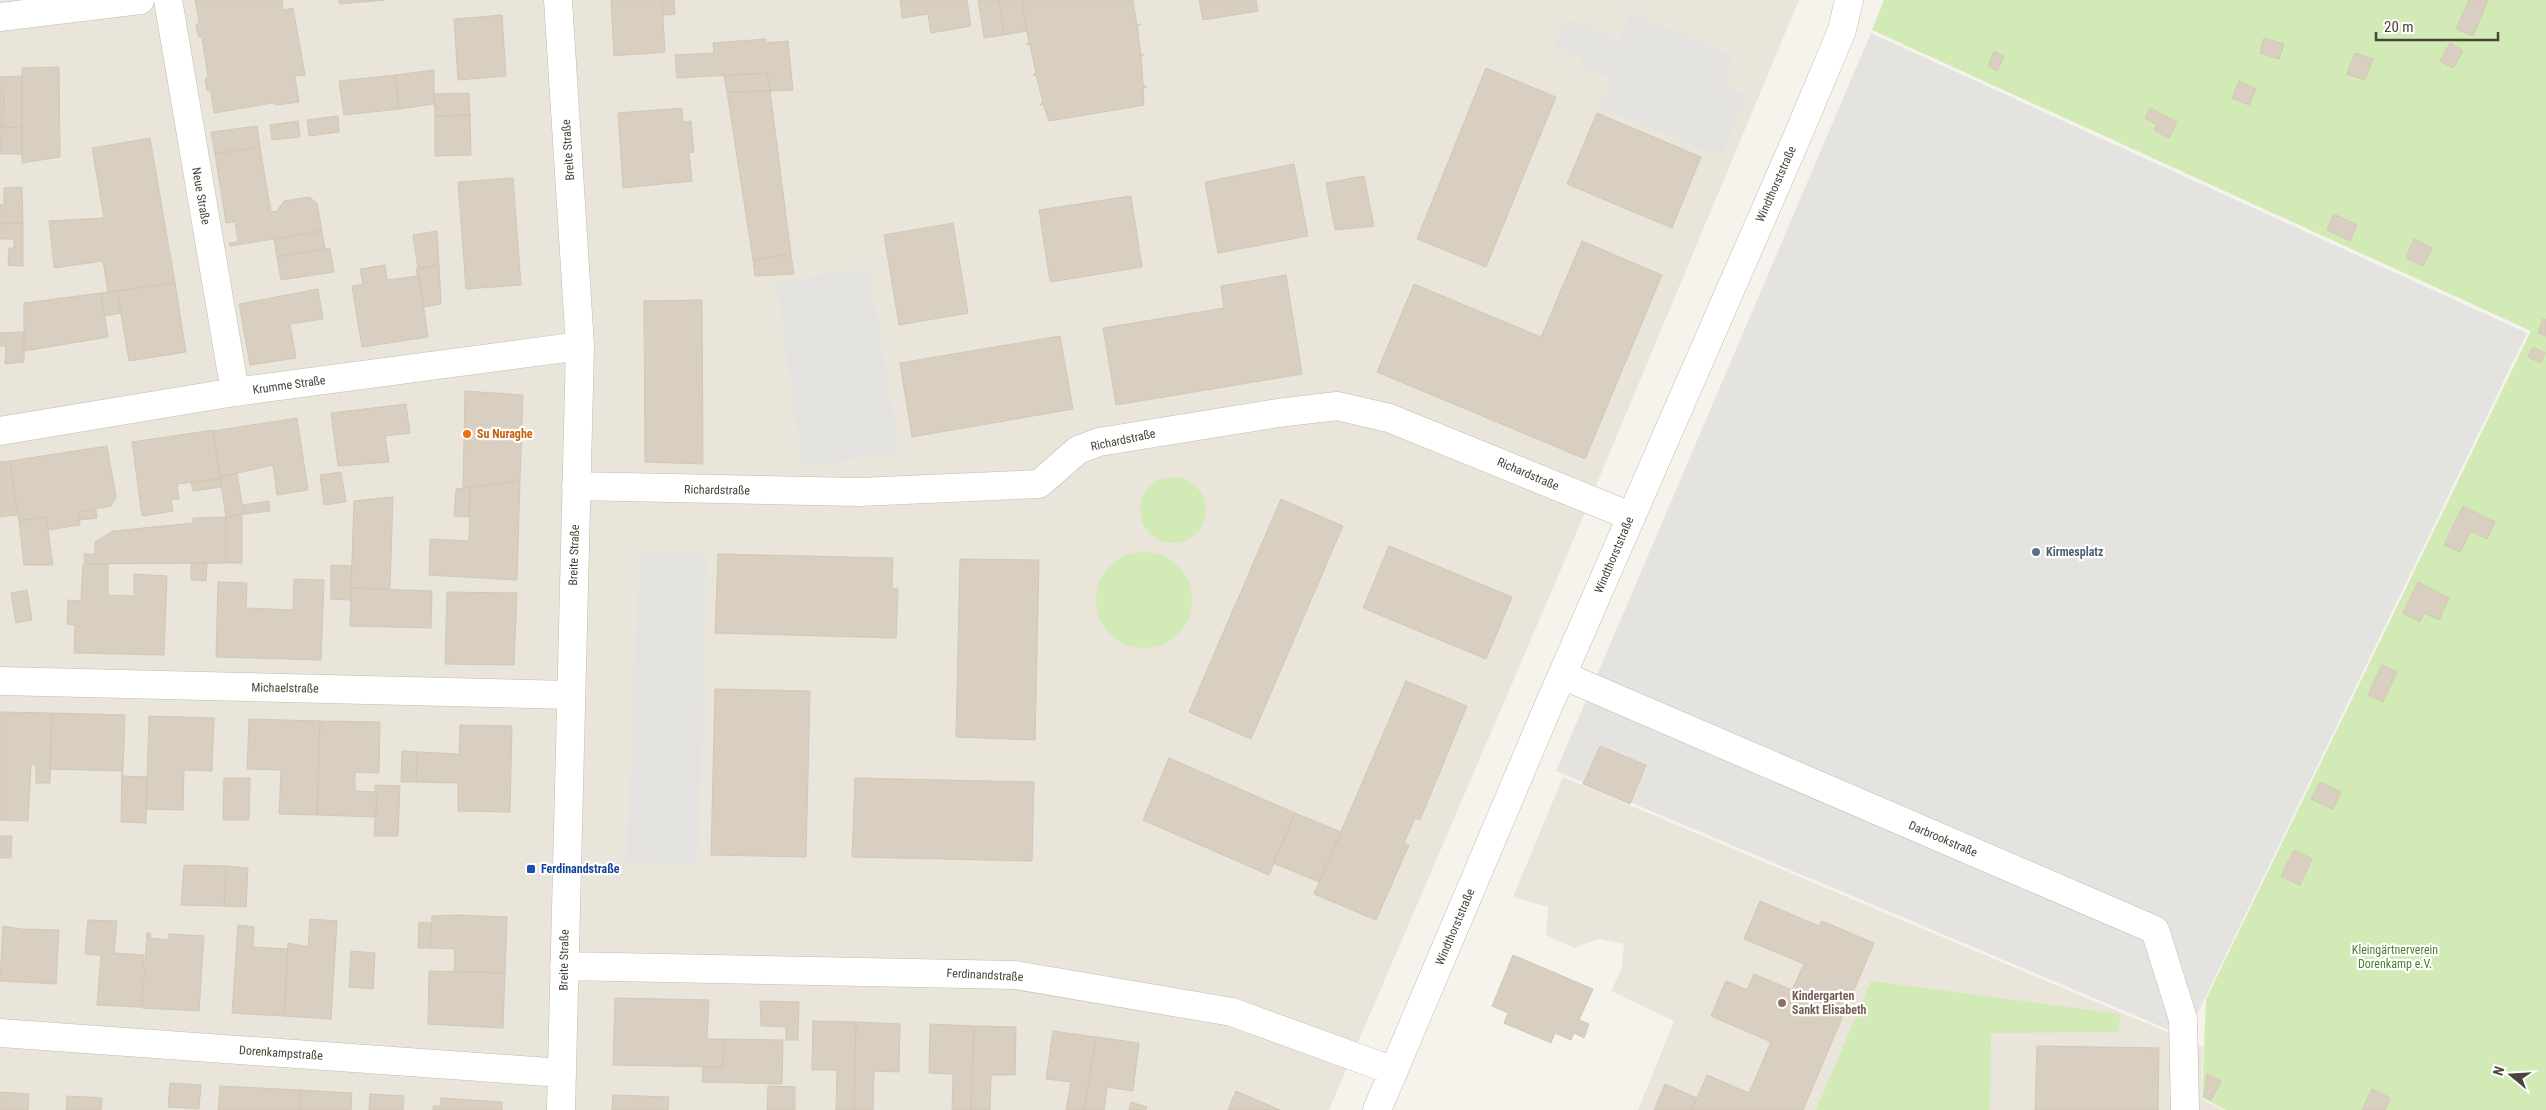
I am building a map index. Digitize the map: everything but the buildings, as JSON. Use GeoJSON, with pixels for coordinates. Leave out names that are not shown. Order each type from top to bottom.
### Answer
{"type":"FeatureCollection","features":[{"type":"Feature","properties":{"kind":"street"},"geometry":{"type":"LineString","coordinates":[[0,18],[140,0]]}},
{"type":"Feature","properties":{"kind":"street","name":"Neue Straße"},"geometry":{"type":"LineString","coordinates":[[168,0],[235,392]]}},
{"type":"Feature","properties":{"kind":"street","name":"Breite Straße"},"geometry":{"type":"LineString","coordinates":[[558,0],[580,346],[561,1110]]}},
{"type":"Feature","properties":{"kind":"street","name":"Windthorststraße"},"geometry":{"type":"LineString","coordinates":[[1377,1110],[1630,516],[1798,135],[1842,30],[1849,0]]}},
{"type":"Feature","properties":{"kind":"street","name":"Krumme Straße"},"geometry":{"type":"LineString","coordinates":[[0,431],[235,392],[580,346]]}},
{"type":"Feature","properties":{"kind":"street","name":"Richardstraße"},"geometry":{"type":"LineString","coordinates":[[576,486],[860,492],[1039,484],[1078,450],[1099,442],[1278,413],[1337,406],[1389,418],[1406,424],[1630,516]]}},
{"type":"Feature","properties":{"kind":"street","name":"Darbrookstraße"},"geometry":{"type":"LineString","coordinates":[[1562,675],[2156,930],[2183,1019],[2185,1110]]}},
{"type":"Feature","properties":{"kind":"street","name":"Michaelstraße"},"geometry":{"type":"LineString","coordinates":[[0,681],[570,695]]}},
{"type":"Feature","properties":{"kind":"street","name":"Ferdinandstraße"},"geometry":{"type":"LineString","coordinates":[[564,966],[1015,975],[1232,1012],[1394,1071]]}},
{"type":"Feature","properties":{"kind":"street","name":"Dorenkampstraße"},"geometry":{"type":"LineString","coordinates":[[0,1033],[562,1074]]}},
{"type":"Feature","properties":{"kind":"shaded area"},"geometry":{"type":"Polygon","coordinates":[[[0,0],[1799,0],[1562,567],[1329,1110],[0,1110],[0,0]]]}},
{"type":"Feature","properties":{"kind":"shaded area"},"geometry":{"type":"Polygon","coordinates":[[[1630,13],[1734,56],[1722,84],[1747,95],[1721,157],[1599,107],[1611,79],[1579,66],[1582,57],[1554,46],[1566,18],[1619,40],[1630,13]]]}},
{"type":"Feature","properties":{"kind":"shaded area","name":"Kirmesplatz"},"geometry":{"type":"Polygon","coordinates":[[[1871,33],[2527,333],[2186,1037],[1556,771],[1871,33]]]}},
{"type":"Feature","properties":{"kind":"shaded area"},"geometry":{"type":"Polygon","coordinates":[[[869,269],[900,453],[802,466],[776,281],[869,269]]]}},
{"type":"Feature","properties":{"kind":"shaded area"},"geometry":{"type":"Polygon","coordinates":[[[639,553],[707,555],[698,864],[626,862],[639,553]]]}},
{"type":"Feature","properties":{"kind":"shaded area"},"geometry":{"type":"Polygon","coordinates":[[[1563,777],[2203,1047],[2201,1099],[2223,1110],[1638,1110],[1674,1021],[1611,991],[1622,968],[1624,944],[1598,939],[1574,948],[1546,935],[1548,907],[1513,897],[1563,777]]]}},
{"type":"Feature","properties":{"kind":"green space","name":"Kleingärtnerverein Dorenkamp e.V."},"geometry":{"type":"Polygon","coordinates":[[[1884,0],[2546,0],[2546,1110],[2226,1110],[2202,1098],[2206,999],[2531,331],[1872,30],[1884,0]]]}},
{"type":"Feature","properties":{"kind":"green space"},"geometry":{"type":"Polygon","coordinates":[[[1166,477],[1180,477],[1192,482],[1201,491],[1206,503],[1204,523],[1197,534],[1180,543],[1166,543],[1154,538],[1145,529],[1140,517],[1140,503],[1145,491],[1154,482],[1166,477]]]}},
{"type":"Feature","properties":{"kind":"green space"},"geometry":{"type":"Polygon","coordinates":[[[1144,552],[1162,555],[1178,566],[1189,582],[1192,600],[1189,618],[1178,634],[1162,645],[1144,648],[1126,645],[1110,634],[1099,618],[1096,600],[1099,582],[1110,566],[1126,555],[1144,552]]]}},
{"type":"Feature","properties":{"kind":"green space"},"geometry":{"type":"Polygon","coordinates":[[[1871,981],[2120,1014],[2119,1032],[1991,1033],[1990,1110],[1816,1110],[1871,981]]]}},
{"type":"Feature","properties":{"kind":"place","name":"Su Nuraghe"},"geometry":{"type":"Point","coordinates":[467,434]}},
{"type":"Feature","properties":{"kind":"place","name":"Kirmesplatz"},"geometry":{"type":"Point","coordinates":[2036,552]}},
{"type":"Feature","properties":{"kind":"place","name":"Ferdinandstraße"},"geometry":{"type":"Point","coordinates":[531,869]}},
{"type":"Feature","properties":{"kind":"place","name":"Kindergarten Sankt Elisabeth"},"geometry":{"type":"Point","coordinates":[1782,1003]}}]}
